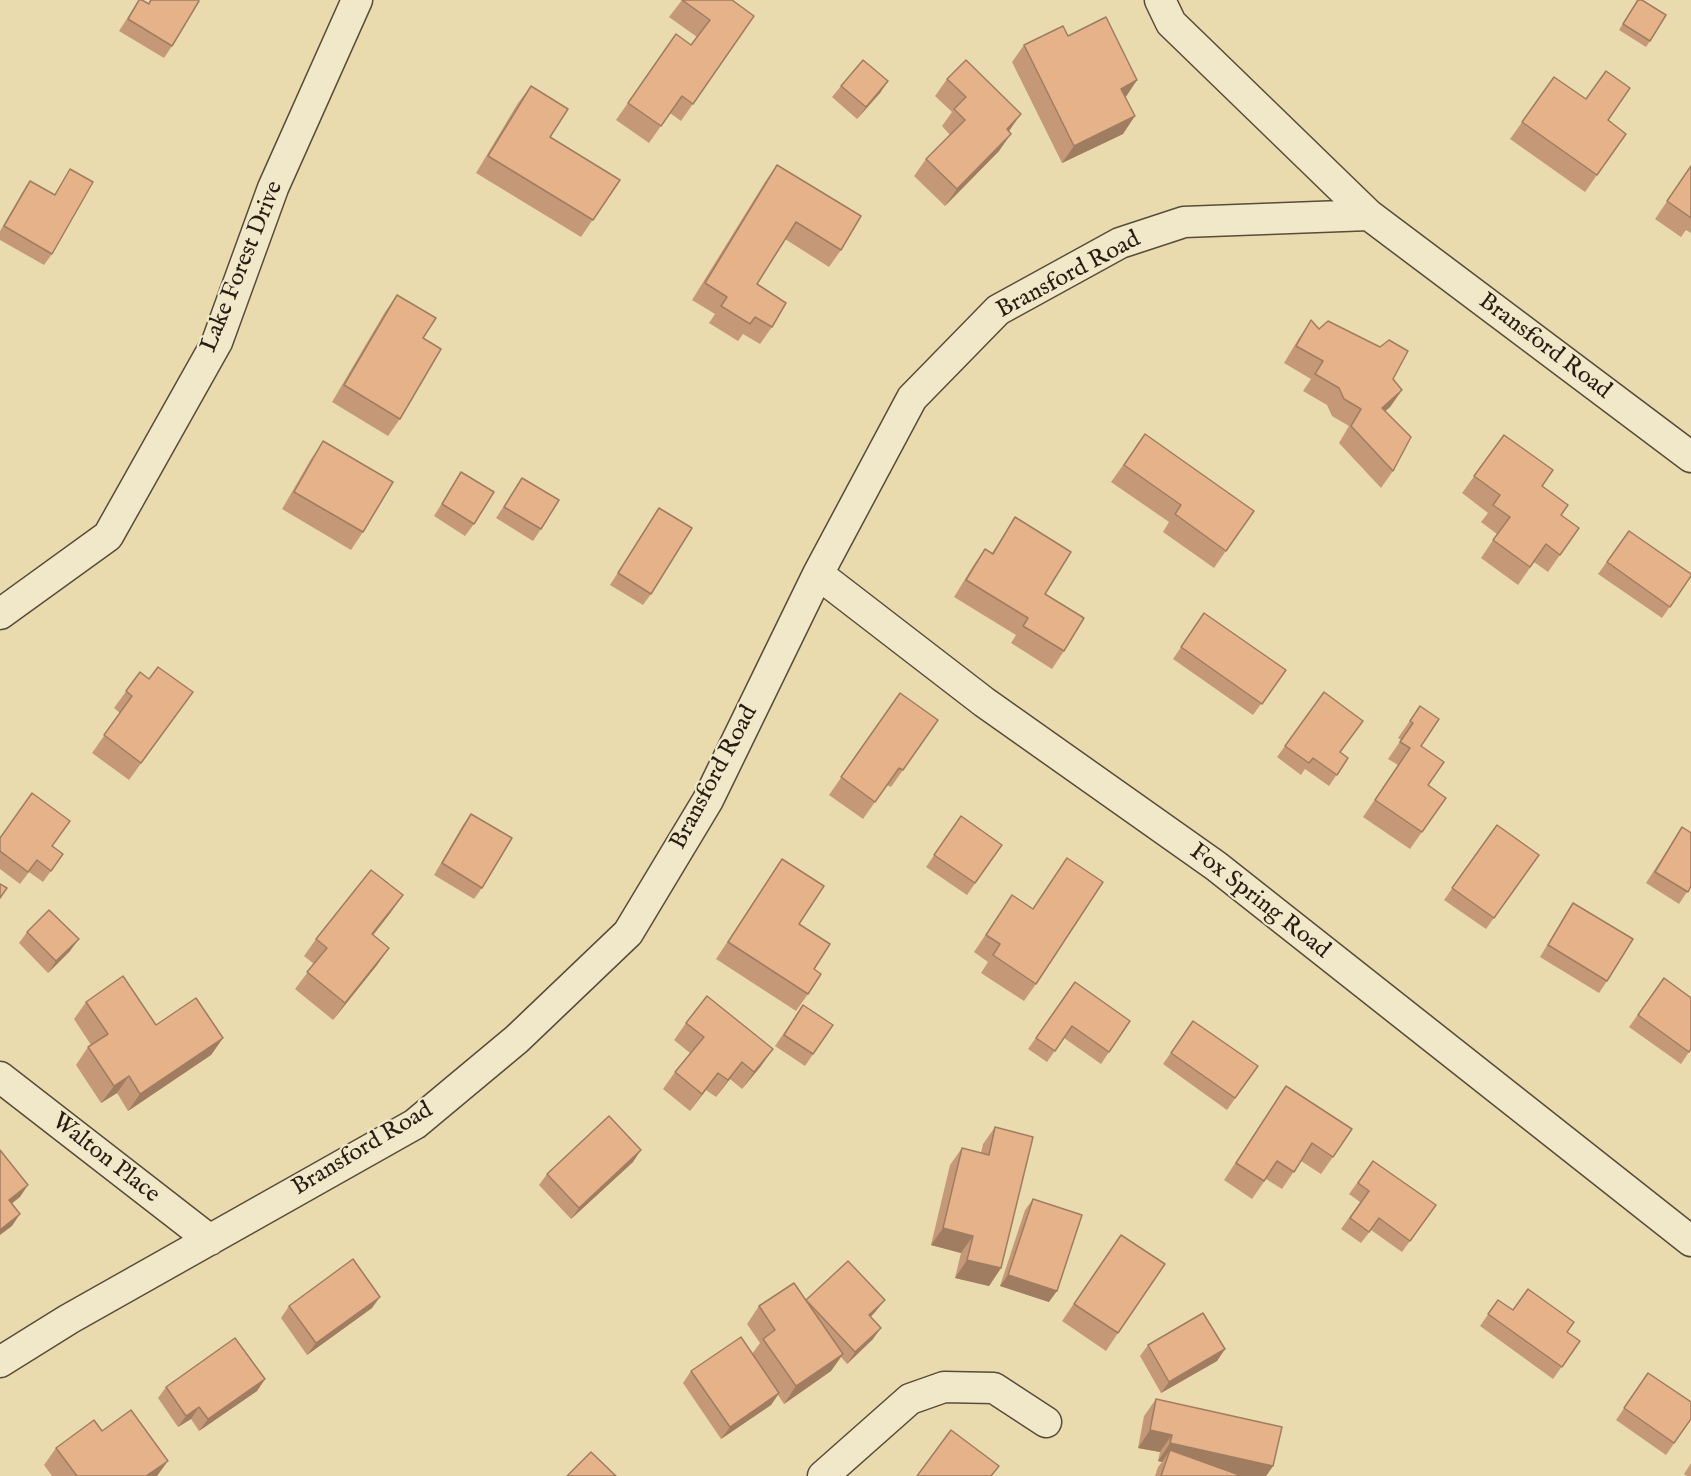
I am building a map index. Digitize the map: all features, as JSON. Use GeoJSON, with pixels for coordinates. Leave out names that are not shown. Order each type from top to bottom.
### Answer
{"type":"FeatureCollection","features":[{"type":"Feature","properties":{"kind":"street","name":"Lake Forest Drive"},"geometry":{"type":"LineString","coordinates":[[0,614],[108,536],[217,342],[273,188],[357,0]]}},
{"type":"Feature","properties":{"kind":"street","name":"Bransford Road"},"geometry":{"type":"LineString","coordinates":[[1160,0],[1171,23],[1369,215],[1691,457]]}},
{"type":"Feature","properties":{"kind":"street","name":"Bransford Road"},"geometry":{"type":"LineString","coordinates":[[0,1362],[69,1319],[415,1124],[517,1039],[628,933],[708,800],[818,574],[912,398],[998,310],[1120,243],[1184,222],[1369,215]]}},
{"type":"Feature","properties":{"kind":"street","name":"Fox Spring Road"},"geometry":{"type":"LineString","coordinates":[[818,574],[984,702],[1216,866],[1691,1241]]}},
{"type":"Feature","properties":{"kind":"street","name":"Walton Place"},"geometry":{"type":"LineString","coordinates":[[0,1077],[210,1240]]}},
{"type":"Feature","properties":{"kind":"street"},"geometry":{"type":"LineString","coordinates":[[823,1476],[909,1399],[944,1387],[994,1388],[1046,1422]]}},
{"type":"Feature","properties":{"kind":"building"},"geometry":{"type":"Polygon","coordinates":[[[139,0],[149,4],[151,0],[199,1],[172,46],[128,19],[139,0]]]}},
{"type":"Feature","properties":{"kind":"building"},"geometry":{"type":"Polygon","coordinates":[[[682,0],[732,0],[754,16],[693,104],[682,96],[661,126],[628,103],[676,34],[691,45],[710,20],[682,0]]]}},
{"type":"Feature","properties":{"kind":"building"},"geometry":{"type":"Polygon","coordinates":[[[1638,0],[1642,0],[1666,15],[1650,41],[1623,24],[1638,0]]]}},
{"type":"Feature","properties":{"kind":"building"},"geometry":{"type":"Polygon","coordinates":[[[1106,17],[1137,80],[1121,89],[1135,116],[1074,146],[1024,45],[1063,26],[1068,36],[1106,17]]]}},
{"type":"Feature","properties":{"kind":"building"},"geometry":{"type":"Polygon","coordinates":[[[863,60],[888,81],[866,107],[841,86],[863,60]]]}},
{"type":"Feature","properties":{"kind":"building"},"geometry":{"type":"Polygon","coordinates":[[[966,60],[1021,114],[1007,129],[1011,134],[957,189],[926,159],[965,120],[954,109],[966,97],[947,79],[966,60]]]}},
{"type":"Feature","properties":{"kind":"building"},"geometry":{"type":"Polygon","coordinates":[[[1606,71],[1630,88],[1608,120],[1626,134],[1597,175],[1522,122],[1554,77],[1586,99],[1606,71]]]}},
{"type":"Feature","properties":{"kind":"building"},"geometry":{"type":"Polygon","coordinates":[[[531,86],[568,109],[550,137],[620,180],[593,220],[488,156],[531,86]]]}},
{"type":"Feature","properties":{"kind":"building"},"geometry":{"type":"Polygon","coordinates":[[[777,165],[861,216],[841,250],[796,222],[757,284],[786,303],[772,327],[755,317],[750,324],[721,306],[727,297],[705,283],[777,165]]]}},
{"type":"Feature","properties":{"kind":"building"},"geometry":{"type":"Polygon","coordinates":[[[1691,166],[1691,218],[1667,201],[1691,166]]]}},
{"type":"Feature","properties":{"kind":"building"},"geometry":{"type":"Polygon","coordinates":[[[70,169],[93,182],[52,254],[4,226],[30,181],[55,195],[70,169]]]}},
{"type":"Feature","properties":{"kind":"building"},"geometry":{"type":"Polygon","coordinates":[[[397,295],[436,318],[423,338],[441,349],[400,419],[344,385],[397,295]]]}},
{"type":"Feature","properties":{"kind":"building"},"geometry":{"type":"Polygon","coordinates":[[[1311,320],[1319,329],[1328,321],[1380,347],[1389,340],[1408,351],[1393,379],[1402,390],[1382,408],[1411,437],[1393,471],[1351,426],[1361,409],[1344,399],[1339,388],[1315,374],[1323,361],[1296,346],[1311,320]]]}},
{"type":"Feature","properties":{"kind":"building"},"geometry":{"type":"Polygon","coordinates":[[[1145,434],[1254,511],[1226,551],[1175,514],[1181,505],[1124,465],[1145,434]]]}},
{"type":"Feature","properties":{"kind":"building"},"geometry":{"type":"Polygon","coordinates":[[[1504,435],[1553,470],[1542,486],[1568,505],[1561,515],[1579,528],[1560,555],[1546,544],[1530,567],[1493,540],[1510,517],[1493,505],[1500,495],[1474,476],[1504,435]]]}},
{"type":"Feature","properties":{"kind":"building"},"geometry":{"type":"Polygon","coordinates":[[[323,441],[393,482],[363,532],[294,492],[323,441]]]}},
{"type":"Feature","properties":{"kind":"building"},"geometry":{"type":"Polygon","coordinates":[[[461,472],[494,492],[474,524],[442,504],[461,472]]]}},
{"type":"Feature","properties":{"kind":"building"},"geometry":{"type":"Polygon","coordinates":[[[522,478],[559,500],[541,529],[504,507],[522,478]]]}},
{"type":"Feature","properties":{"kind":"building"},"geometry":{"type":"Polygon","coordinates":[[[659,508],[692,528],[651,594],[618,573],[659,508]]]}},
{"type":"Feature","properties":{"kind":"building"},"geometry":{"type":"Polygon","coordinates":[[[1015,517],[1071,552],[1045,594],[1084,618],[1064,651],[1023,626],[1028,618],[966,580],[985,549],[993,554],[1015,517]]]}},
{"type":"Feature","properties":{"kind":"building"},"geometry":{"type":"Polygon","coordinates":[[[1629,531],[1691,574],[1670,607],[1607,562],[1629,531]]]}},
{"type":"Feature","properties":{"kind":"building"},"geometry":{"type":"Polygon","coordinates":[[[1204,613],[1286,670],[1262,704],[1181,647],[1204,613]]]}},
{"type":"Feature","properties":{"kind":"building"},"geometry":{"type":"Polygon","coordinates":[[[158,667],[193,692],[141,763],[104,735],[132,696],[126,691],[140,672],[149,679],[158,667]]]}},
{"type":"Feature","properties":{"kind":"building"},"geometry":{"type":"Polygon","coordinates":[[[1324,692],[1363,721],[1340,752],[1348,758],[1337,775],[1313,758],[1309,763],[1285,746],[1324,692]]]}},
{"type":"Feature","properties":{"kind":"building"},"geometry":{"type":"Polygon","coordinates":[[[900,693],[938,720],[903,770],[899,768],[875,802],[841,777],[900,693]]]}},
{"type":"Feature","properties":{"kind":"building"},"geometry":{"type":"Polygon","coordinates":[[[1420,706],[1439,719],[1421,746],[1444,762],[1428,785],[1446,798],[1422,832],[1375,800],[1410,748],[1400,742],[1413,723],[1410,721],[1420,706]]]}},
{"type":"Feature","properties":{"kind":"building"},"geometry":{"type":"Polygon","coordinates":[[[32,793],[70,821],[52,846],[63,854],[51,871],[37,860],[28,872],[0,851],[0,838],[32,793]]]}},
{"type":"Feature","properties":{"kind":"building"},"geometry":{"type":"Polygon","coordinates":[[[471,814],[512,838],[482,888],[442,863],[471,814]]]}},
{"type":"Feature","properties":{"kind":"building"},"geometry":{"type":"Polygon","coordinates":[[[961,816],[1002,845],[975,883],[934,855],[961,816]]]}},
{"type":"Feature","properties":{"kind":"building"},"geometry":{"type":"Polygon","coordinates":[[[1497,825],[1539,855],[1494,918],[1452,888],[1497,825]]]}},
{"type":"Feature","properties":{"kind":"building"},"geometry":{"type":"Polygon","coordinates":[[[1682,827],[1691,833],[1691,886],[1688,892],[1655,872],[1682,827]]]}},
{"type":"Feature","properties":{"kind":"building"},"geometry":{"type":"Polygon","coordinates":[[[1067,858],[1103,882],[1036,984],[993,955],[1000,944],[986,935],[1012,895],[1033,909],[1067,858]]]}},
{"type":"Feature","properties":{"kind":"building"},"geometry":{"type":"Polygon","coordinates":[[[782,859],[824,886],[799,924],[830,944],[814,969],[821,974],[808,994],[728,942],[782,859]]]}},
{"type":"Feature","properties":{"kind":"building"},"geometry":{"type":"Polygon","coordinates":[[[371,870],[403,895],[372,934],[389,948],[345,1003],[307,972],[327,948],[316,939],[371,870]]]}},
{"type":"Feature","properties":{"kind":"building"},"geometry":{"type":"Polygon","coordinates":[[[0,884],[7,888],[0,898],[0,884]]]}},
{"type":"Feature","properties":{"kind":"building"},"geometry":{"type":"Polygon","coordinates":[[[1573,903],[1633,939],[1607,981],[1548,945],[1573,903]]]}},
{"type":"Feature","properties":{"kind":"building"},"geometry":{"type":"Polygon","coordinates":[[[49,910],[79,939],[56,961],[27,932],[49,910]]]}},
{"type":"Feature","properties":{"kind":"building"},"geometry":{"type":"Polygon","coordinates":[[[123,976],[156,1025],[196,998],[223,1038],[140,1094],[129,1076],[114,1086],[88,1047],[108,1034],[86,1002],[123,976]]]}},
{"type":"Feature","properties":{"kind":"building"},"geometry":{"type":"Polygon","coordinates":[[[1664,978],[1691,998],[1691,1049],[1689,1052],[1638,1015],[1664,978]]]}},
{"type":"Feature","properties":{"kind":"building"},"geometry":{"type":"Polygon","coordinates":[[[1075,982],[1130,1021],[1109,1052],[1072,1026],[1055,1051],[1036,1038],[1075,982]]]}},
{"type":"Feature","properties":{"kind":"building"},"geometry":{"type":"Polygon","coordinates":[[[707,996],[773,1049],[754,1072],[742,1062],[728,1080],[718,1073],[702,1094],[675,1072],[704,1037],[686,1023],[707,996]]]}},
{"type":"Feature","properties":{"kind":"building"},"geometry":{"type":"Polygon","coordinates":[[[803,1005],[833,1025],[813,1054],[784,1035],[803,1005]]]}},
{"type":"Feature","properties":{"kind":"building"},"geometry":{"type":"Polygon","coordinates":[[[1193,1021],[1258,1066],[1235,1098],[1171,1053],[1193,1021]]]}},
{"type":"Feature","properties":{"kind":"building"},"geometry":{"type":"Polygon","coordinates":[[[1286,1086],[1352,1129],[1333,1157],[1312,1143],[1294,1172],[1277,1161],[1264,1181],[1236,1163],[1286,1086]]]}},
{"type":"Feature","properties":{"kind":"building"},"geometry":{"type":"Polygon","coordinates":[[[609,1116],[641,1150],[579,1208],[547,1174],[609,1116]]]}},
{"type":"Feature","properties":{"kind":"building"},"geometry":{"type":"Polygon","coordinates":[[[995,1127],[1033,1137],[1001,1268],[967,1260],[973,1236],[943,1228],[962,1148],[989,1155],[995,1127]]]}},
{"type":"Feature","properties":{"kind":"building"},"geometry":{"type":"Polygon","coordinates":[[[0,1150],[28,1185],[9,1200],[20,1214],[0,1230],[0,1150]]]}},
{"type":"Feature","properties":{"kind":"building"},"geometry":{"type":"Polygon","coordinates":[[[1373,1161],[1436,1205],[1410,1241],[1379,1218],[1369,1232],[1350,1218],[1369,1191],[1358,1183],[1373,1161]]]}},
{"type":"Feature","properties":{"kind":"building"},"geometry":{"type":"Polygon","coordinates":[[[1033,1199],[1082,1215],[1057,1291],[1008,1275],[1033,1199]]]}},
{"type":"Feature","properties":{"kind":"building"},"geometry":{"type":"Polygon","coordinates":[[[1121,1235],[1165,1264],[1118,1333],[1074,1304],[1121,1235]]]}},
{"type":"Feature","properties":{"kind":"building"},"geometry":{"type":"Polygon","coordinates":[[[353,1259],[380,1297],[316,1343],[289,1306],[353,1259]]]}},
{"type":"Feature","properties":{"kind":"building"},"geometry":{"type":"Polygon","coordinates":[[[848,1261],[885,1300],[869,1315],[881,1328],[855,1352],[806,1300],[848,1261]]]}},
{"type":"Feature","properties":{"kind":"building"},"geometry":{"type":"Polygon","coordinates":[[[794,1283],[843,1354],[796,1386],[763,1339],[775,1330],[759,1306],[794,1283]]]}},
{"type":"Feature","properties":{"kind":"building"},"geometry":{"type":"Polygon","coordinates":[[[1528,1289],[1574,1322],[1567,1332],[1580,1341],[1562,1367],[1488,1314],[1498,1300],[1513,1310],[1528,1289]]]}},
{"type":"Feature","properties":{"kind":"building"},"geometry":{"type":"Polygon","coordinates":[[[1203,1313],[1225,1349],[1169,1382],[1148,1345],[1203,1313]]]}},
{"type":"Feature","properties":{"kind":"building"},"geometry":{"type":"Polygon","coordinates":[[[741,1337],[779,1393],[730,1427],[691,1371],[741,1337]]]}},
{"type":"Feature","properties":{"kind":"building"},"geometry":{"type":"Polygon","coordinates":[[[235,1338],[265,1379],[208,1419],[199,1407],[186,1416],[166,1387],[235,1338]]]}},
{"type":"Feature","properties":{"kind":"building"},"geometry":{"type":"Polygon","coordinates":[[[1648,1373],[1691,1402],[1691,1419],[1674,1443],[1624,1408],[1648,1373]]]}},
{"type":"Feature","properties":{"kind":"building"},"geometry":{"type":"Polygon","coordinates":[[[1156,1399],[1282,1427],[1273,1466],[1170,1443],[1172,1435],[1150,1430],[1156,1399]]]}},
{"type":"Feature","properties":{"kind":"building"},"geometry":{"type":"Polygon","coordinates":[[[131,1410],[168,1461],[146,1476],[77,1476],[56,1448],[94,1420],[102,1431],[131,1410]]]}},
{"type":"Feature","properties":{"kind":"building"},"geometry":{"type":"Polygon","coordinates":[[[951,1430],[999,1466],[991,1476],[917,1476],[951,1430]]]}},
{"type":"Feature","properties":{"kind":"building"},"geometry":{"type":"Polygon","coordinates":[[[1170,1450],[1242,1476],[1161,1476],[1170,1450]]]}},
{"type":"Feature","properties":{"kind":"building"},"geometry":{"type":"Polygon","coordinates":[[[591,1452],[616,1476],[567,1476],[591,1452]]]}}]}
